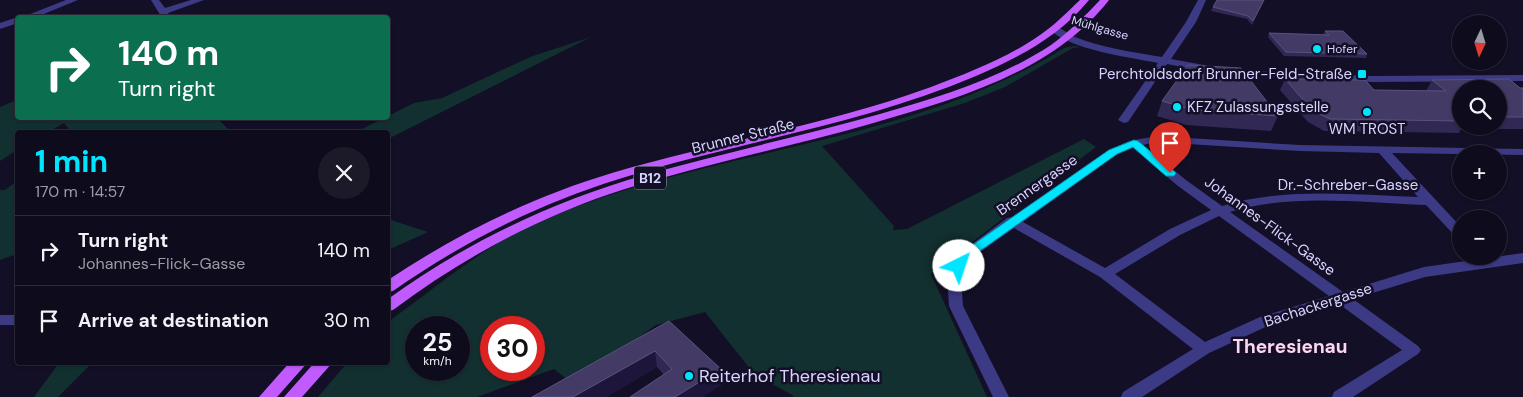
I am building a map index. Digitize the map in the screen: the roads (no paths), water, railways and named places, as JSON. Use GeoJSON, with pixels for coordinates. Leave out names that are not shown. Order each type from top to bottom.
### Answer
{"type":"FeatureCollection","features":[{"type":"Feature","properties":{"kind":"main road","name":"Brunner Straße"},"geometry":{"type":"LineString","coordinates":[[390,286],[459,241],[506,217],[565,192],[651,166],[825,123],[908,98],[975,73],[1025,48],[1054,29],[1085,0]]}},
{"type":"Feature","properties":{"kind":"main road","name":"Brunner Straße"},"geometry":{"type":"LineString","coordinates":[[390,305],[457,258],[485,242],[550,211],[587,197],[660,175],[844,128],[970,90],[1036,58],[1069,35],[1105,0]]}},
{"type":"Feature","properties":{"kind":"main road"},"geometry":{"type":"LineString","coordinates":[[267,397],[297,365]]}},
{"type":"Feature","properties":{"kind":"main road"},"geometry":{"type":"LineString","coordinates":[[292,397],[322,365]]}},
{"type":"Feature","properties":{"kind":"street"},"geometry":{"type":"LineString","coordinates":[[32,15],[74,0]]}},
{"type":"Feature","properties":{"kind":"street"},"geometry":{"type":"LineString","coordinates":[[155,0],[165,15],[200,0]]}},
{"type":"Feature","properties":{"kind":"street"},"geometry":{"type":"LineString","coordinates":[[1124,120],[1191,22],[1202,0]]}},
{"type":"Feature","properties":{"kind":"street"},"geometry":{"type":"LineString","coordinates":[[0,26],[15,21]]}},
{"type":"Feature","properties":{"kind":"street","name":"Mühlgasse"},"geometry":{"type":"LineString","coordinates":[[1054,29],[1069,35],[1164,61],[1248,74],[1372,79],[1523,78]]}},
{"type":"Feature","properties":{"kind":"street","name":"Brennergasse"},"geometry":{"type":"LineString","coordinates":[[1001,397],[956,306],[954,277],[965,256],[1012,221],[1113,152],[1134,143],[1156,139],[1300,148],[1523,152]]}},
{"type":"Feature","properties":{"kind":"street","name":"Johannes-Flick-Gasse"},"geometry":{"type":"LineString","coordinates":[[1134,143],[1182,183],[1413,350],[1340,397]]}},
{"type":"Feature","properties":{"kind":"street"},"geometry":{"type":"LineString","coordinates":[[1383,150],[1452,225]]}},
{"type":"Feature","properties":{"kind":"street","name":"Dr.-Schreber-Gasse"},"geometry":{"type":"LineString","coordinates":[[1106,274],[1186,227],[1221,210],[1262,201],[1306,199],[1429,201]]}},
{"type":"Feature","properties":{"kind":"street"},"geometry":{"type":"LineString","coordinates":[[1012,221],[1106,274],[1204,349]]}},
{"type":"Feature","properties":{"kind":"street","name":"Bachackergasse"},"geometry":{"type":"LineString","coordinates":[[1507,258],[1523,258]]}},
{"type":"Feature","properties":{"kind":"street","name":"Bachackergasse"},"geometry":{"type":"LineString","coordinates":[[1129,397],[1204,349],[1265,321],[1424,272],[1457,265]]}},
{"type":"Feature","properties":{"kind":"street"},"geometry":{"type":"LineString","coordinates":[[0,320],[15,320]]}},
{"type":"Feature","properties":{"kind":"place","name":"Hofer"},"geometry":{"type":"Point","coordinates":[1317,49]}},
{"type":"Feature","properties":{"kind":"place","name":"Perchtoldsdorf Brunner-Feld-Straße"},"geometry":{"type":"Point","coordinates":[1362,74]}},
{"type":"Feature","properties":{"kind":"place","name":"KFZ Zulassungsstelle"},"geometry":{"type":"Point","coordinates":[1177,107]}},
{"type":"Feature","properties":{"kind":"place","name":"WM TROST"},"geometry":{"type":"Point","coordinates":[1367,112]}},
{"type":"Feature","properties":{"kind":"place","name":"Reiterhof Theresienau"},"geometry":{"type":"Point","coordinates":[689,376]}},
{"type":"Feature","properties":{"kind":"district","name":"Theresienau"},"geometry":{"type":"Point","coordinates":[1290,346]}}]}
